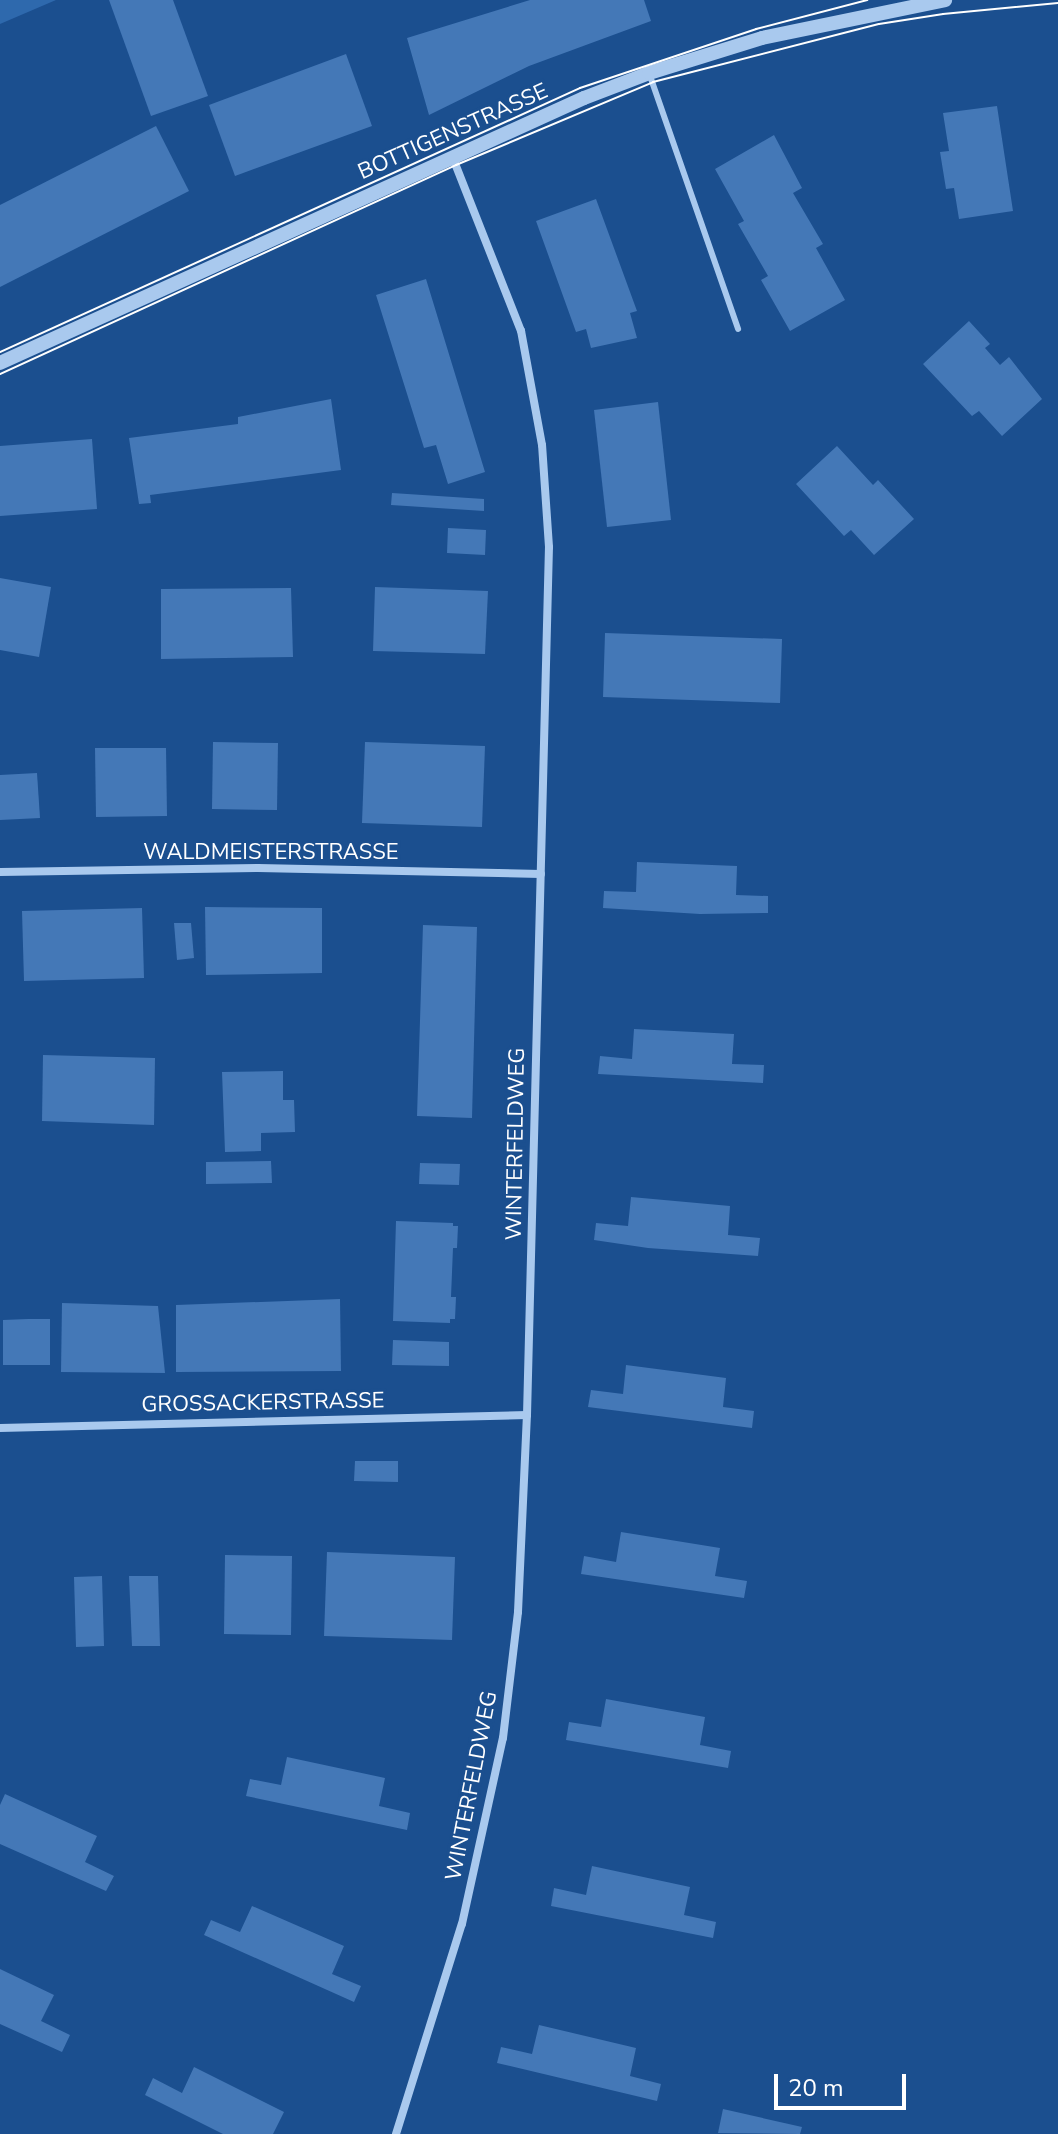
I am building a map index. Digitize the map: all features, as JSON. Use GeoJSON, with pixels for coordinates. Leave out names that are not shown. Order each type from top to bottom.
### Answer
{"type":"FeatureCollection","features":[{"type":"Feature","properties":{"kind":"street","name":"BOTTIGENSTRASSE"},"geometry":{"type":"LineString","coordinates":[[0,363],[452,155],[649,73],[762,38],[913,3],[945,0]]}},
{"type":"Feature","properties":{"kind":"street","name":"WINTERFELDWEG"},"geometry":{"type":"LineString","coordinates":[[396,2134],[462,1924],[503,1738],[518,1612],[527,1415],[549,547],[542,445],[521,331],[452,155]]}},
{"type":"Feature","properties":{"kind":"street","name":"WALDMEISTERSTRASSE"},"geometry":{"type":"LineString","coordinates":[[0,872],[258,868],[541,874]]}},
{"type":"Feature","properties":{"kind":"street","name":"GROSSACKERSTRASSE"},"geometry":{"type":"LineString","coordinates":[[0,1428],[527,1415]]}},
{"type":"Feature","properties":{"kind":"lane"},"geometry":{"type":"LineString","coordinates":[[649,73],[738,329]]}},
{"type":"Feature","properties":{"kind":"shaded area"},"geometry":{"type":"Polygon","coordinates":[[[0,0],[56,0],[0,24],[0,0]]]}},
{"type":"Feature","properties":{"kind":"building"},"geometry":{"type":"Polygon","coordinates":[[[109,0],[173,0],[208,96],[151,116],[109,0]]]}},
{"type":"Feature","properties":{"kind":"building"},"geometry":{"type":"Polygon","coordinates":[[[530,0],[644,0],[651,21],[529,66],[429,115],[407,38],[530,0]]]}},
{"type":"Feature","properties":{"kind":"building"},"geometry":{"type":"Polygon","coordinates":[[[346,54],[372,126],[235,176],[209,105],[346,54]]]}},
{"type":"Feature","properties":{"kind":"building"},"geometry":{"type":"Polygon","coordinates":[[[997,106],[1013,211],[959,219],[954,188],[946,189],[940,152],[949,151],[943,113],[997,106]]]}},
{"type":"Feature","properties":{"kind":"building"},"geometry":{"type":"Polygon","coordinates":[[[156,126],[189,191],[0,287],[0,205],[156,126]]]}},
{"type":"Feature","properties":{"kind":"building"},"geometry":{"type":"Polygon","coordinates":[[[774,135],[802,188],[793,193],[823,244],[816,248],[845,300],[790,331],[761,280],[768,276],[738,224],[744,221],[715,169],[774,135]]]}},
{"type":"Feature","properties":{"kind":"building"},"geometry":{"type":"Polygon","coordinates":[[[596,199],[637,311],[630,313],[637,338],[591,348],[586,329],[576,332],[536,221],[596,199]]]}},
{"type":"Feature","properties":{"kind":"building"},"geometry":{"type":"Polygon","coordinates":[[[426,279],[485,472],[448,484],[436,445],[424,448],[376,295],[426,279]]]}},
{"type":"Feature","properties":{"kind":"building"},"geometry":{"type":"Polygon","coordinates":[[[969,321],[990,344],[985,348],[1000,365],[1009,357],[1042,399],[1002,436],[979,411],[972,416],[923,364],[969,321]]]}},
{"type":"Feature","properties":{"kind":"building"},"geometry":{"type":"Polygon","coordinates":[[[331,399],[341,470],[150,495],[151,503],[139,504],[129,438],[238,424],[238,417],[331,399]]]}},
{"type":"Feature","properties":{"kind":"building"},"geometry":{"type":"Polygon","coordinates":[[[658,402],[671,520],[607,527],[594,410],[658,402]]]}},
{"type":"Feature","properties":{"kind":"building"},"geometry":{"type":"Polygon","coordinates":[[[92,439],[97,509],[0,516],[0,446],[92,439]]]}},
{"type":"Feature","properties":{"kind":"building"},"geometry":{"type":"Polygon","coordinates":[[[837,446],[873,485],[878,480],[914,519],[874,555],[851,530],[844,536],[796,484],[837,446]]]}},
{"type":"Feature","properties":{"kind":"building"},"geometry":{"type":"Polygon","coordinates":[[[392,493],[484,499],[484,511],[391,505],[392,493]]]}},
{"type":"Feature","properties":{"kind":"building"},"geometry":{"type":"Polygon","coordinates":[[[448,528],[486,530],[485,555],[447,553],[448,528]]]}},
{"type":"Feature","properties":{"kind":"building"},"geometry":{"type":"Polygon","coordinates":[[[0,578],[51,587],[39,657],[0,650],[0,578]]]}},
{"type":"Feature","properties":{"kind":"building"},"geometry":{"type":"Polygon","coordinates":[[[375,587],[488,591],[485,654],[373,651],[375,587]]]}},
{"type":"Feature","properties":{"kind":"building"},"geometry":{"type":"Polygon","coordinates":[[[291,588],[293,657],[161,659],[161,589],[291,588]]]}},
{"type":"Feature","properties":{"kind":"building"},"geometry":{"type":"Polygon","coordinates":[[[605,633],[782,639],[780,703],[603,697],[605,633]]]}},
{"type":"Feature","properties":{"kind":"building"},"geometry":{"type":"Polygon","coordinates":[[[213,742],[278,743],[277,810],[212,809],[213,742]]]}},
{"type":"Feature","properties":{"kind":"building"},"geometry":{"type":"Polygon","coordinates":[[[365,742],[485,746],[482,827],[362,823],[365,742]]]}},
{"type":"Feature","properties":{"kind":"building"},"geometry":{"type":"Polygon","coordinates":[[[95,748],[166,748],[167,816],[96,817],[95,748]]]}},
{"type":"Feature","properties":{"kind":"building"},"geometry":{"type":"Polygon","coordinates":[[[37,773],[40,818],[0,820],[0,775],[37,773]]]}},
{"type":"Feature","properties":{"kind":"building"},"geometry":{"type":"Polygon","coordinates":[[[637,862],[737,866],[736,895],[768,896],[768,913],[700,914],[603,908],[604,891],[636,892],[637,862]]]}},
{"type":"Feature","properties":{"kind":"building"},"geometry":{"type":"Polygon","coordinates":[[[205,907],[322,908],[322,973],[206,975],[205,907]]]}},
{"type":"Feature","properties":{"kind":"building"},"geometry":{"type":"Polygon","coordinates":[[[142,908],[144,978],[24,981],[22,911],[142,908]]]}},
{"type":"Feature","properties":{"kind":"building"},"geometry":{"type":"Polygon","coordinates":[[[174,923],[191,923],[194,958],[177,960],[174,923]]]}},
{"type":"Feature","properties":{"kind":"building"},"geometry":{"type":"Polygon","coordinates":[[[423,925],[477,927],[472,1118],[417,1116],[423,925]]]}},
{"type":"Feature","properties":{"kind":"building"},"geometry":{"type":"Polygon","coordinates":[[[634,1029],[734,1034],[732,1064],[764,1065],[763,1083],[598,1074],[600,1056],[632,1059],[634,1029]]]}},
{"type":"Feature","properties":{"kind":"building"},"geometry":{"type":"Polygon","coordinates":[[[43,1055],[155,1058],[154,1125],[42,1121],[43,1055]]]}},
{"type":"Feature","properties":{"kind":"building"},"geometry":{"type":"Polygon","coordinates":[[[283,1071],[283,1100],[294,1100],[295,1132],[261,1133],[261,1151],[225,1152],[222,1072],[283,1071]]]}},
{"type":"Feature","properties":{"kind":"building"},"geometry":{"type":"Polygon","coordinates":[[[271,1161],[272,1183],[206,1184],[206,1162],[271,1161]]]}},
{"type":"Feature","properties":{"kind":"building"},"geometry":{"type":"Polygon","coordinates":[[[420,1163],[460,1164],[459,1185],[419,1184],[420,1163]]]}},
{"type":"Feature","properties":{"kind":"building"},"geometry":{"type":"Polygon","coordinates":[[[631,1197],[730,1206],[728,1235],[760,1238],[758,1256],[648,1248],[594,1240],[596,1223],[628,1226],[631,1197]]]}},
{"type":"Feature","properties":{"kind":"building"},"geometry":{"type":"Polygon","coordinates":[[[396,1221],[453,1223],[453,1226],[458,1226],[457,1248],[453,1248],[451,1297],[456,1297],[455,1319],[450,1319],[450,1323],[393,1321],[396,1221]]]}},
{"type":"Feature","properties":{"kind":"building"},"geometry":{"type":"Polygon","coordinates":[[[340,1299],[341,1371],[176,1372],[176,1305],[340,1299]]]}},
{"type":"Feature","properties":{"kind":"building"},"geometry":{"type":"Polygon","coordinates":[[[62,1303],[158,1306],[165,1373],[61,1372],[62,1303]]]}},
{"type":"Feature","properties":{"kind":"building"},"geometry":{"type":"Polygon","coordinates":[[[50,1319],[50,1365],[3,1365],[3,1320],[50,1319]]]}},
{"type":"Feature","properties":{"kind":"building"},"geometry":{"type":"Polygon","coordinates":[[[393,1340],[449,1342],[449,1366],[392,1365],[393,1340]]]}},
{"type":"Feature","properties":{"kind":"building"},"geometry":{"type":"Polygon","coordinates":[[[626,1365],[726,1378],[723,1407],[754,1411],[752,1428],[588,1407],[591,1390],[623,1394],[626,1365]]]}},
{"type":"Feature","properties":{"kind":"building"},"geometry":{"type":"Polygon","coordinates":[[[355,1461],[398,1461],[398,1482],[354,1481],[355,1461]]]}},
{"type":"Feature","properties":{"kind":"building"},"geometry":{"type":"Polygon","coordinates":[[[621,1532],[720,1548],[715,1576],[747,1581],[744,1598],[581,1574],[584,1556],[616,1562],[621,1532]]]}},
{"type":"Feature","properties":{"kind":"building"},"geometry":{"type":"Polygon","coordinates":[[[327,1552],[455,1557],[452,1640],[324,1636],[327,1552]]]}},
{"type":"Feature","properties":{"kind":"building"},"geometry":{"type":"Polygon","coordinates":[[[225,1555],[292,1556],[291,1635],[224,1634],[225,1555]]]}},
{"type":"Feature","properties":{"kind":"building"},"geometry":{"type":"Polygon","coordinates":[[[102,1576],[104,1646],[76,1647],[74,1577],[102,1576]]]}},
{"type":"Feature","properties":{"kind":"building"},"geometry":{"type":"Polygon","coordinates":[[[129,1576],[158,1576],[160,1646],[132,1646],[129,1576]]]}},
{"type":"Feature","properties":{"kind":"building"},"geometry":{"type":"Polygon","coordinates":[[[606,1699],[705,1717],[700,1745],[731,1751],[728,1768],[566,1740],[569,1722],[601,1727],[606,1699]]]}},
{"type":"Feature","properties":{"kind":"building"},"geometry":{"type":"Polygon","coordinates":[[[287,1757],[385,1778],[379,1806],[410,1813],[407,1830],[246,1796],[250,1779],[281,1785],[287,1757]]]}},
{"type":"Feature","properties":{"kind":"building"},"geometry":{"type":"Polygon","coordinates":[[[5,1794],[97,1836],[85,1862],[114,1876],[106,1891],[0,1844],[0,1805],[5,1794]]]}},
{"type":"Feature","properties":{"kind":"building"},"geometry":{"type":"Polygon","coordinates":[[[592,1866],[690,1887],[684,1915],[716,1922],[713,1938],[551,1906],[554,1888],[586,1895],[592,1866]]]}},
{"type":"Feature","properties":{"kind":"building"},"geometry":{"type":"Polygon","coordinates":[[[252,1906],[344,1946],[332,1974],[361,1986],[354,2002],[204,1935],[211,1920],[240,1932],[252,1906]]]}},
{"type":"Feature","properties":{"kind":"building"},"geometry":{"type":"Polygon","coordinates":[[[0,1969],[54,1995],[41,2021],[70,2035],[62,2052],[0,2024],[0,1969]]]}},
{"type":"Feature","properties":{"kind":"building"},"geometry":{"type":"Polygon","coordinates":[[[539,2025],[636,2048],[630,2076],[661,2084],[657,2101],[497,2063],[501,2047],[532,2054],[539,2025]]]}},
{"type":"Feature","properties":{"kind":"building"},"geometry":{"type":"Polygon","coordinates":[[[194,2067],[284,2112],[273,2134],[223,2134],[145,2095],[153,2078],[182,2093],[194,2067]]]}},
{"type":"Feature","properties":{"kind":"building"},"geometry":{"type":"Polygon","coordinates":[[[723,2109],[802,2127],[800,2134],[718,2133],[723,2109]]]}},
{"type":"Feature","properties":{"kind":"tram line"},"geometry":{"type":"LineString","coordinates":[[0,352],[580,88],[756,29],[867,0]]}},
{"type":"Feature","properties":{"kind":"tram line"},"geometry":{"type":"LineString","coordinates":[[0,374],[456,165],[653,82],[879,24],[943,14],[1058,3]]}}]}
